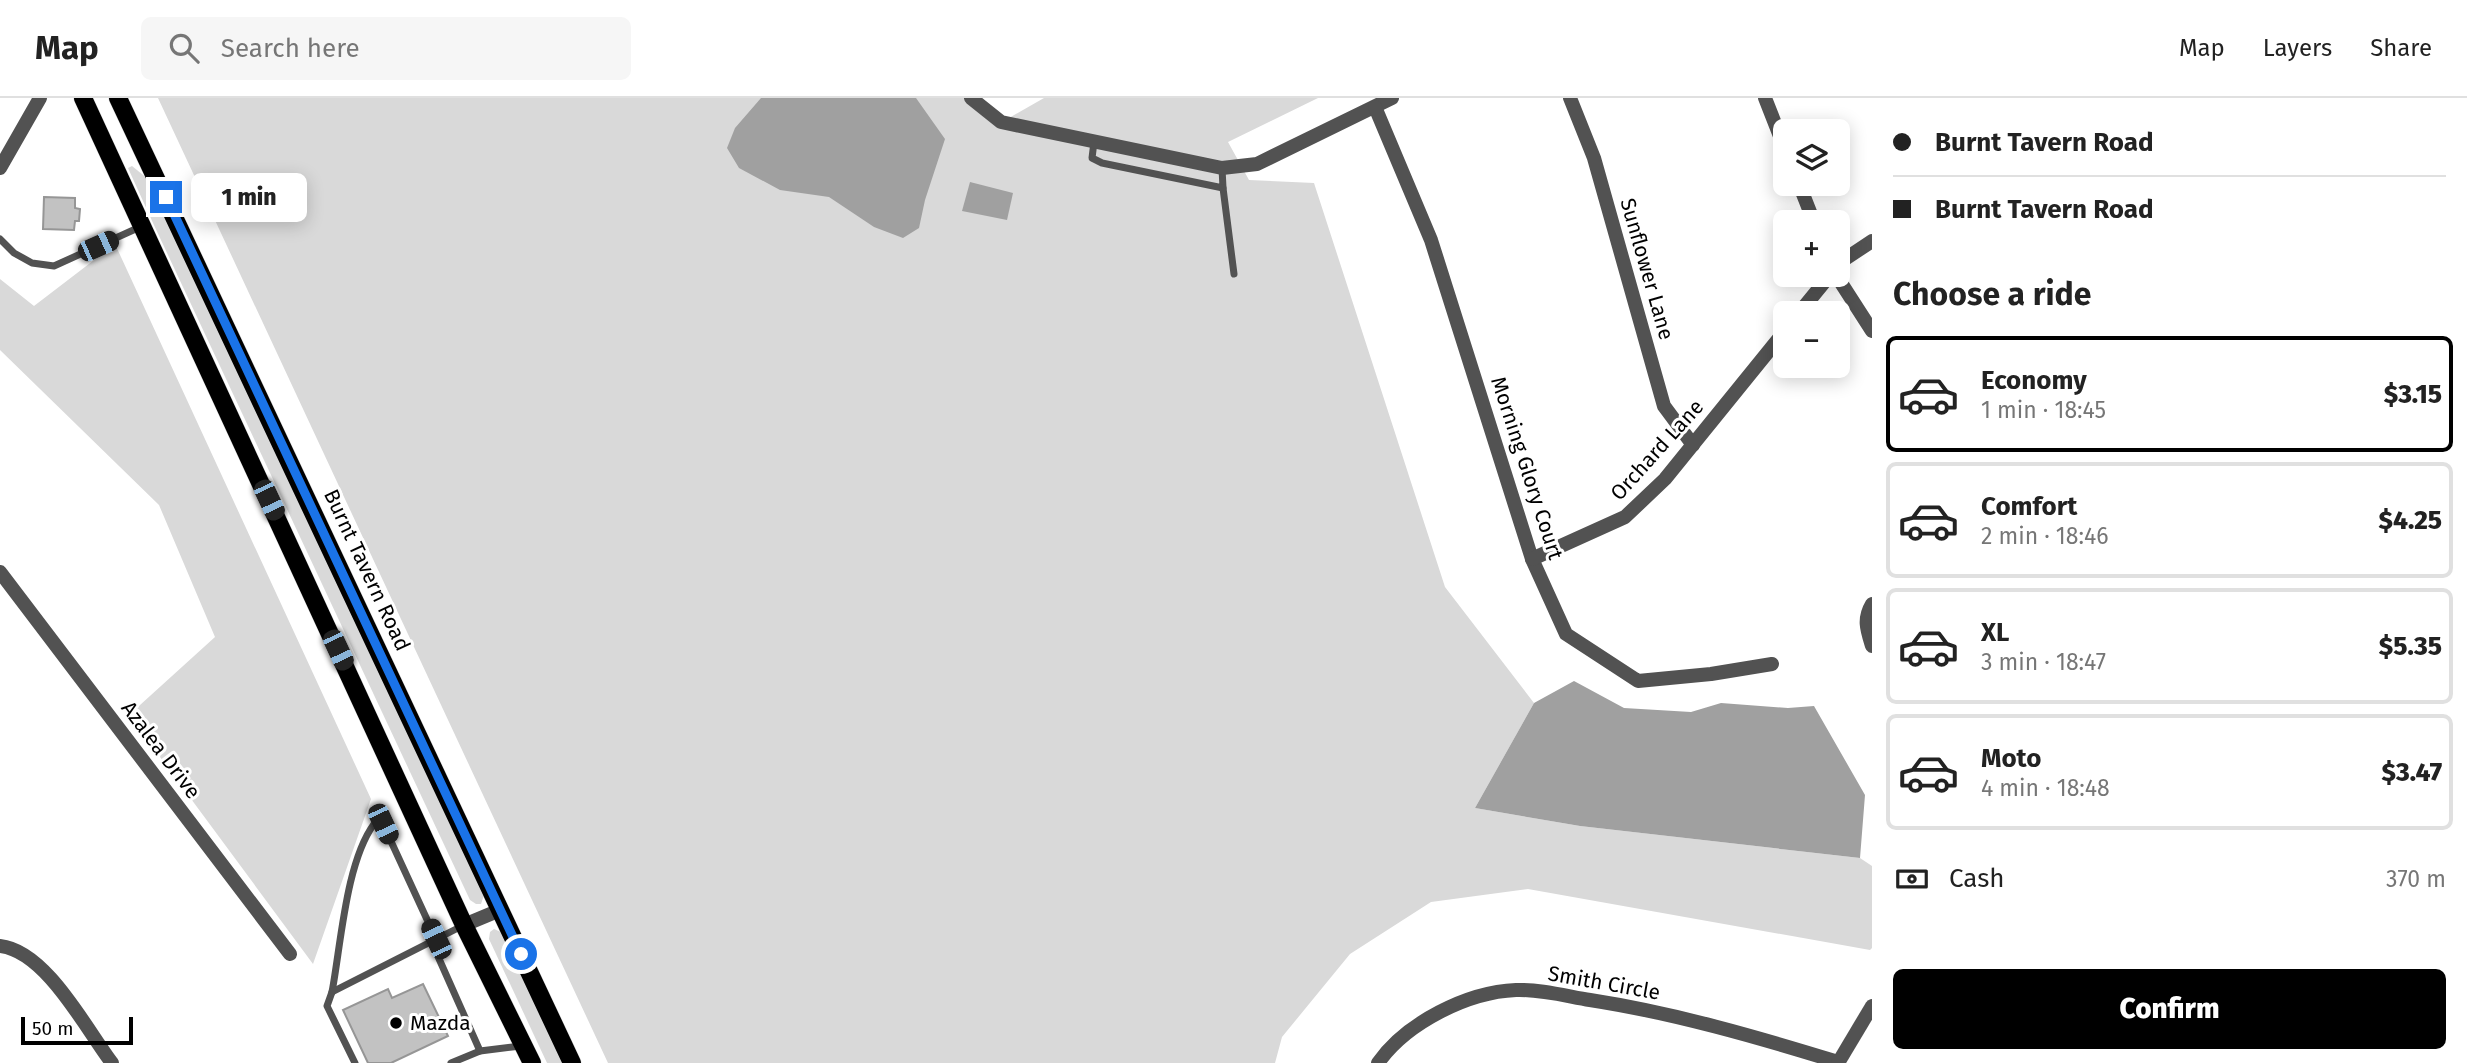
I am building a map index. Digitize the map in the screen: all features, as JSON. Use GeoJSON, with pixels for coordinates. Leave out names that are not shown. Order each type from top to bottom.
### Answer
{"type":"FeatureCollection","features":[{"type":"Feature","properties":{"kind":"main road"},"geometry":{"type":"LineString","coordinates":[[83,98],[464,925],[532,1063]]}},
{"type":"Feature","properties":{"kind":"main road","name":"Burnt Tavern Road"},"geometry":{"type":"LineString","coordinates":[[118,98],[572,1063]]}},
{"type":"Feature","properties":{"kind":"street"},"geometry":{"type":"LineString","coordinates":[[0,168],[40,98]]}},
{"type":"Feature","properties":{"kind":"street"},"geometry":{"type":"LineString","coordinates":[[971,98],[1002,122],[1222,168],[1257,164],[1392,98]]}},
{"type":"Feature","properties":{"kind":"street","name":"Sunflower Lane"},"geometry":{"type":"LineString","coordinates":[[1570,98],[1594,158],[1664,406],[1693,446]]}},
{"type":"Feature","properties":{"kind":"street"},"geometry":{"type":"LineString","coordinates":[[1765,98],[1773,119]]}},
{"type":"Feature","properties":{"kind":"street","name":"Morning Glory Court"},"geometry":{"type":"LineString","coordinates":[[1375,107],[1432,240],[1532,559],[1566,634],[1638,681],[1711,674],[1772,664]]}},
{"type":"Feature","properties":{"kind":"street"},"geometry":{"type":"LineString","coordinates":[[1850,256],[1872,241]]}},
{"type":"Feature","properties":{"kind":"street"},"geometry":{"type":"LineString","coordinates":[[1809,301],[1821,287]]}},
{"type":"Feature","properties":{"kind":"street"},"geometry":{"type":"LineString","coordinates":[[1844,287],[1872,331]]}},
{"type":"Feature","properties":{"kind":"street","name":"Orchard Lane"},"geometry":{"type":"LineString","coordinates":[[1532,559],[1625,517],[1665,479],[1773,346]]}},
{"type":"Feature","properties":{"kind":"street","name":"Azalea Drive"},"geometry":{"type":"LineString","coordinates":[[0,572],[290,954]]}},
{"type":"Feature","properties":{"kind":"street"},"geometry":{"type":"LineString","coordinates":[[1872,604],[1866,614],[1866,627],[1872,646]]}},
{"type":"Feature","properties":{"kind":"street"},"geometry":{"type":"LineString","coordinates":[[464,925],[500,910]]}},
{"type":"Feature","properties":{"kind":"street"},"geometry":{"type":"LineString","coordinates":[[0,946],[29,958],[57,985],[112,1063]]}},
{"type":"Feature","properties":{"kind":"street","name":"Smith Circle"},"geometry":{"type":"LineString","coordinates":[[1378,1063],[1387,1051],[1420,1023],[1449,1008],[1486,995],[1516,990],[1626,1005],[1754,1037],[1838,1063]]}},
{"type":"Feature","properties":{"kind":"street"},"geometry":{"type":"LineString","coordinates":[[1838,1063],[1872,1006]]}},
{"type":"Feature","properties":{"kind":"lane"},"geometry":{"type":"LineString","coordinates":[[1094,142],[1092,158],[1102,163],[1223,188]]}},
{"type":"Feature","properties":{"kind":"lane"},"geometry":{"type":"LineString","coordinates":[[1222,168],[1234,274]]}},
{"type":"Feature","properties":{"kind":"lane"},"geometry":{"type":"LineString","coordinates":[[0,239],[14,253],[32,263],[54,266],[143,226]]}},
{"type":"Feature","properties":{"kind":"lane"},"geometry":{"type":"LineString","coordinates":[[355,1063],[327,1006],[332,992],[352,874],[368,832],[374,824],[383,824],[436,939],[436,952],[481,1051]]}},
{"type":"Feature","properties":{"kind":"lane"},"geometry":{"type":"LineString","coordinates":[[332,992],[464,925]]}},
{"type":"Feature","properties":{"kind":"lane"},"geometry":{"type":"LineString","coordinates":[[451,1063],[481,1051],[524,1046]]}},
{"type":"Feature","properties":{"kind":"shaded area"},"geometry":{"type":"Polygon","coordinates":[[[158,98],[971,98],[1002,122],[1044,98],[1318,98],[1228,142],[1249,180],[1314,183],[1445,587],[1534,703],[1475,808],[1580,826],[1860,858],[1872,866],[1872,948],[1870,950],[1528,889],[1431,902],[1350,954],[1282,1037],[1275,1063],[608,1063],[158,98]]]}},
{"type":"Feature","properties":{"kind":"shaded area"},"geometry":{"type":"Polygon","coordinates":[[[761,98],[916,98],[945,139],[919,228],[903,238],[874,227],[829,197],[780,190],[739,168],[727,148],[735,128],[761,98]]]}},
{"type":"Feature","properties":{"kind":"shaded area"},"geometry":{"type":"Polygon","coordinates":[[[132,166],[148,179],[484,895],[481,904],[470,900],[153,223],[128,168],[132,166]]]}},
{"type":"Feature","properties":{"kind":"shaded area"},"geometry":{"type":"Polygon","coordinates":[[[970,182],[1013,193],[1007,220],[962,211],[970,182]]]}},
{"type":"Feature","properties":{"kind":"shaded area"},"geometry":{"type":"Polygon","coordinates":[[[115,244],[371,799],[313,964],[129,715],[215,637],[159,505],[0,350],[0,279],[34,306],[115,244]]]}},
{"type":"Feature","properties":{"kind":"shaded area"},"geometry":{"type":"Polygon","coordinates":[[[1574,681],[1624,708],[1691,712],[1721,703],[1788,708],[1814,706],[1865,795],[1860,858],[1580,826],[1475,808],[1534,703],[1574,681]]]}},
{"type":"Feature","properties":{"kind":"shaded area"},"geometry":{"type":"Polygon","coordinates":[[[494,929],[501,932],[564,1063],[547,1063],[489,939],[490,932],[494,929]]]}},
{"type":"Feature","properties":{"kind":"building"},"geometry":{"type":"Polygon","coordinates":[[[44,197],[75,198],[75,208],[80,209],[79,221],[75,221],[74,230],[43,229],[44,197]]]}},
{"type":"Feature","properties":{"kind":"building","name":"Mazda"},"geometry":{"type":"Polygon","coordinates":[[[423,984],[448,1036],[391,1063],[368,1063],[343,1010],[388,989],[392,998],[423,984]]]}},
{"type":"Feature","properties":{"kind":"place","name":"Mazda"},"geometry":{"type":"Point","coordinates":[396,1023]}},
{"type":"Feature","properties":{"kind":"route"},"geometry":{"type":"LineString","coordinates":[[166,197],[521,954]]}}]}
